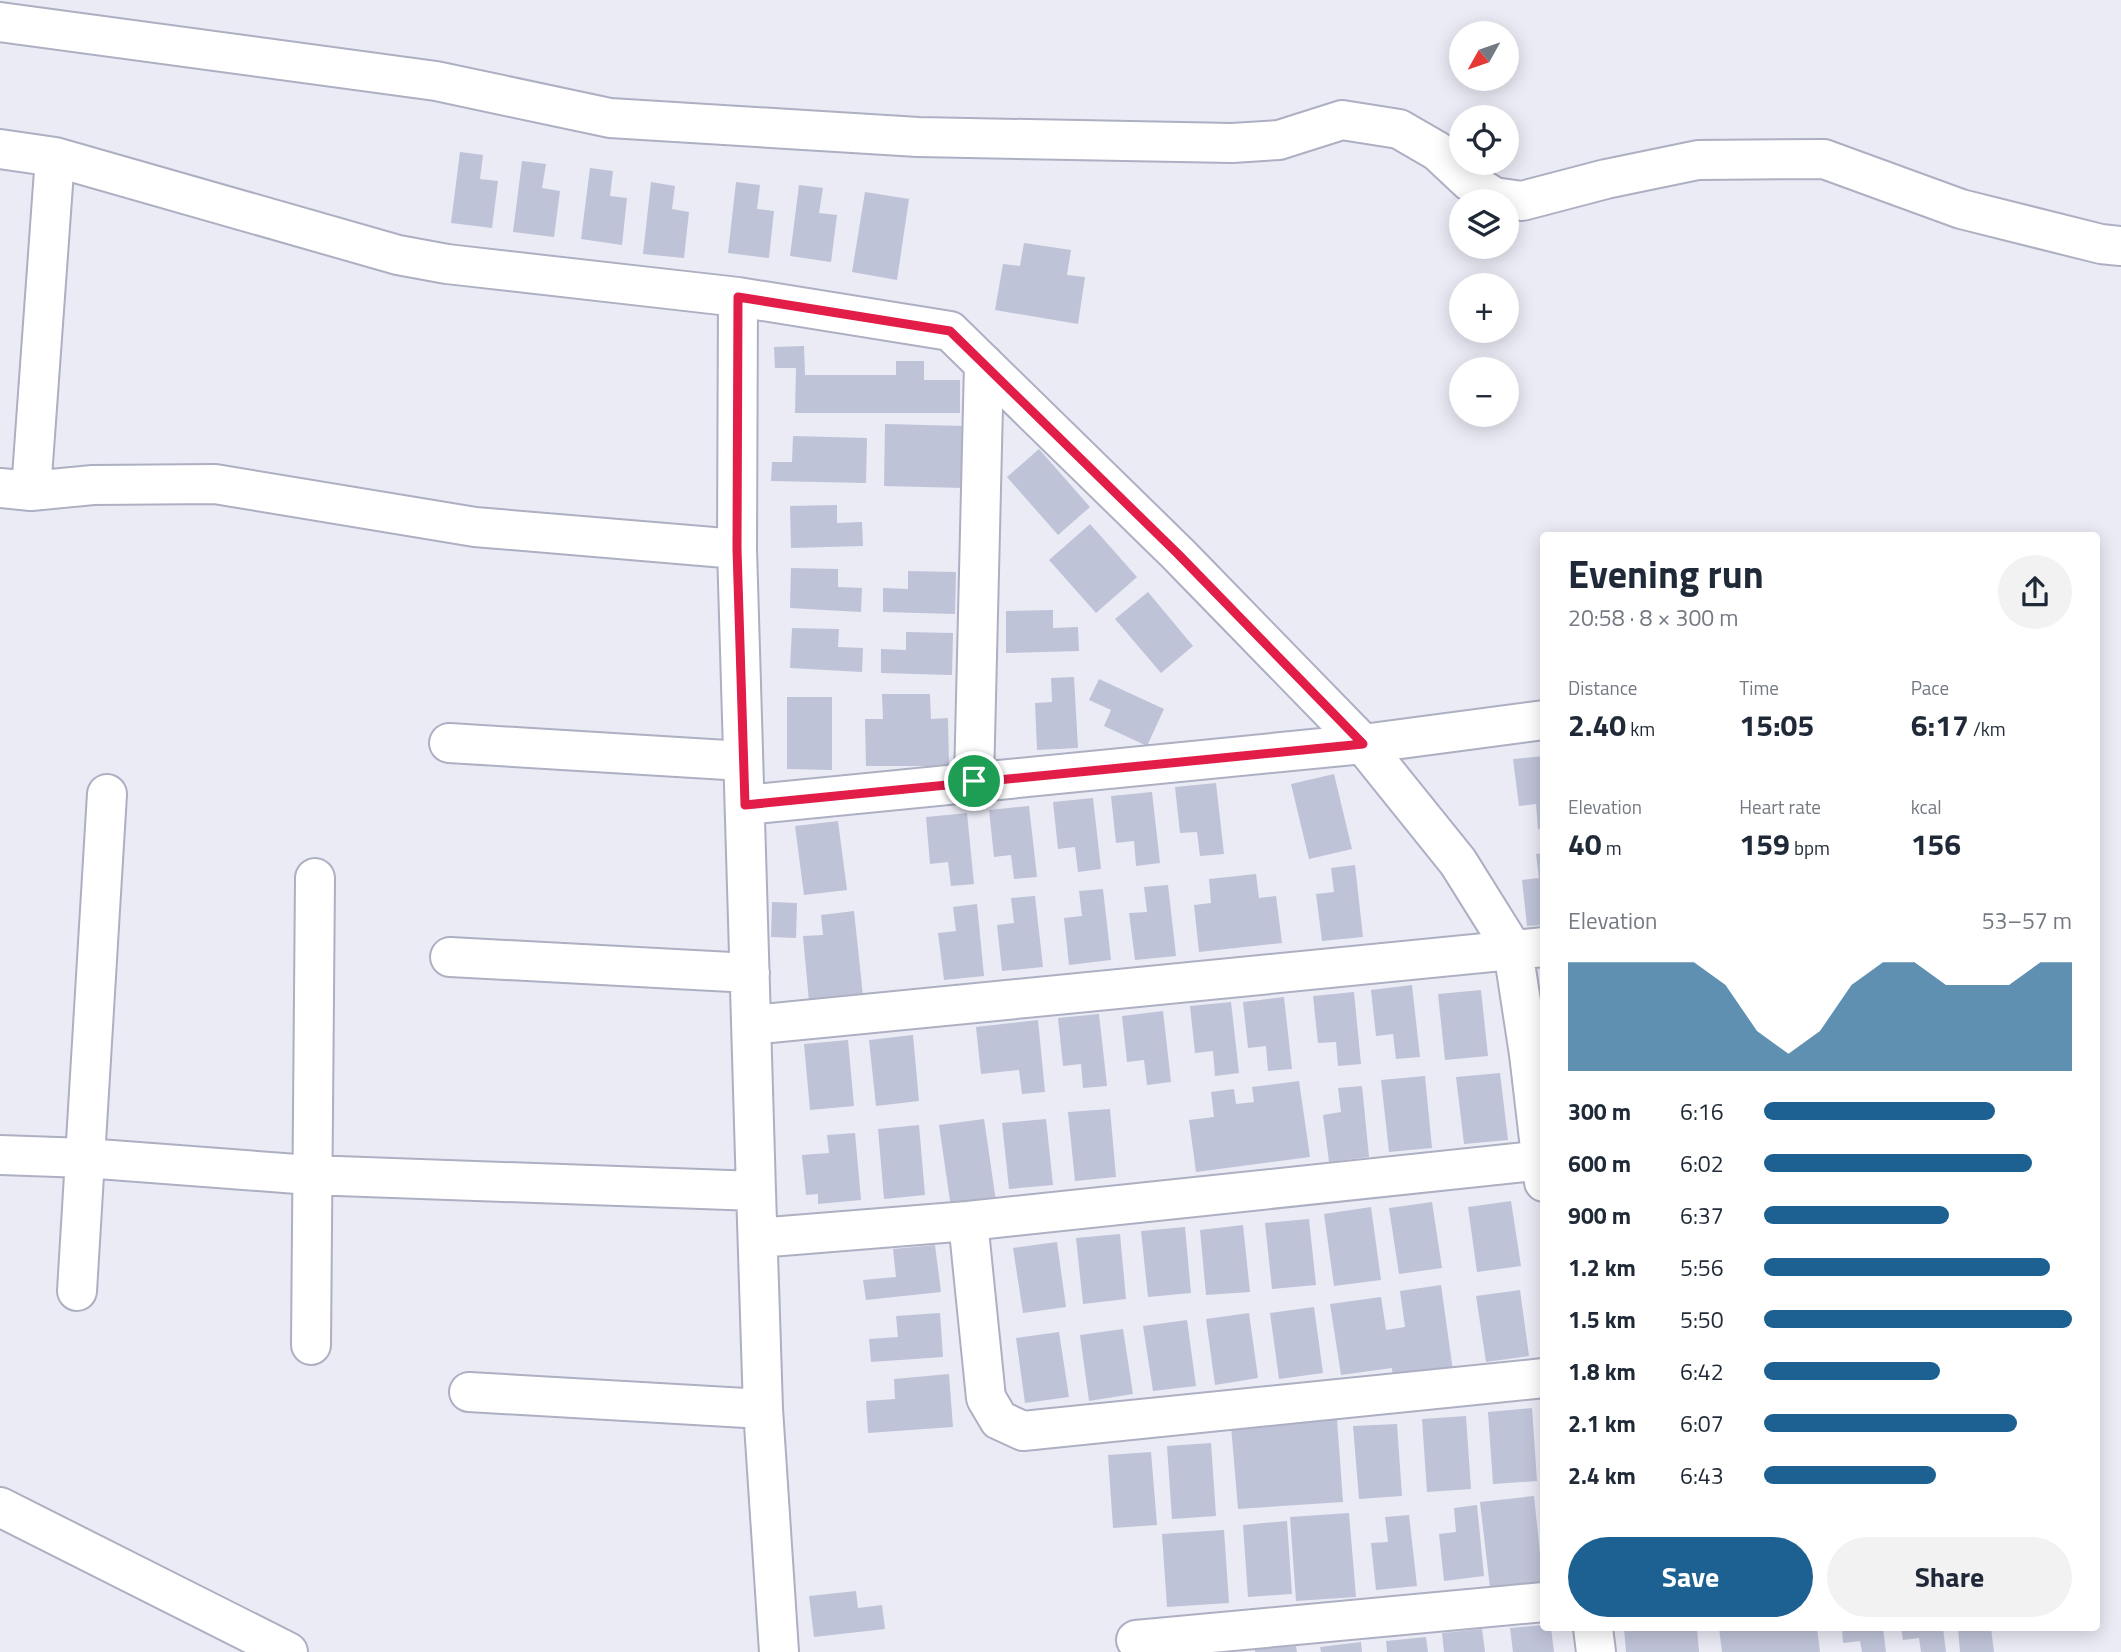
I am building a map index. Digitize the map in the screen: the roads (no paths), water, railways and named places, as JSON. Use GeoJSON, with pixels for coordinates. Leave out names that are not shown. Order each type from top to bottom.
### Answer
{"type":"FeatureCollection","features":[{"type":"Feature","properties":{"kind":"street"},"geometry":{"type":"LineString","coordinates":[[0,22],[436,81],[611,118],[918,137],[1232,144],[1279,140],[1342,120],[1399,129],[1437,151],[1469,181],[1494,197],[1522,201],[1606,179],[1698,160],[1824,159],[1961,209],[2101,244],[2121,246]]}},
{"type":"Feature","properties":{"kind":"street"},"geometry":{"type":"LineString","coordinates":[[0,149],[55,157],[398,255],[460,266],[738,297],[950,331],[1178,554],[1363,744],[1528,948],[1529,1054],[1540,1143]]}},
{"type":"Feature","properties":{"kind":"street"},"geometry":{"type":"LineString","coordinates":[[55,157],[15,489],[215,484],[475,527],[737,549]]}},
{"type":"Feature","properties":{"kind":"street"},"geometry":{"type":"LineString","coordinates":[[738,297],[737,549],[756,1191],[763,1409],[779,1652]]}},
{"type":"Feature","properties":{"kind":"street"},"geometry":{"type":"LineString","coordinates":[[974,781],[984,364]]}},
{"type":"Feature","properties":{"kind":"street"},"geometry":{"type":"LineString","coordinates":[[745,805],[1363,744],[1540,721]]}},
{"type":"Feature","properties":{"kind":"street"},"geometry":{"type":"LineString","coordinates":[[449,743],[743,761]]}},
{"type":"Feature","properties":{"kind":"street"},"geometry":{"type":"LineString","coordinates":[[77,1290],[107,794]]}},
{"type":"Feature","properties":{"kind":"street"},"geometry":{"type":"LineString","coordinates":[[311,1345],[310,1175],[315,878]]}},
{"type":"Feature","properties":{"kind":"street"},"geometry":{"type":"LineString","coordinates":[[752,1025],[1528,948]]}},
{"type":"Feature","properties":{"kind":"street"},"geometry":{"type":"LineString","coordinates":[[450,957],[750,973]]}},
{"type":"Feature","properties":{"kind":"street"},"geometry":{"type":"LineString","coordinates":[[0,1156],[85,1158],[310,1175],[756,1191]]}},
{"type":"Feature","properties":{"kind":"street"},"geometry":{"type":"LineString","coordinates":[[758,1238],[1540,1167]]}},
{"type":"Feature","properties":{"kind":"street"},"geometry":{"type":"LineString","coordinates":[[968,1221],[986,1398],[999,1420],[1023,1431],[1540,1378]]}},
{"type":"Feature","properties":{"kind":"street"},"geometry":{"type":"LineString","coordinates":[[469,1392],[763,1409]]}},
{"type":"Feature","properties":{"kind":"street"},"geometry":{"type":"LineString","coordinates":[[0,1507],[288,1652]]}},
{"type":"Feature","properties":{"kind":"street"},"geometry":{"type":"LineString","coordinates":[[1136,1640],[1540,1602]]}},
{"type":"Feature","properties":{"kind":"street"},"geometry":{"type":"LineString","coordinates":[[1593,1631],[1596,1652]]}}]}
